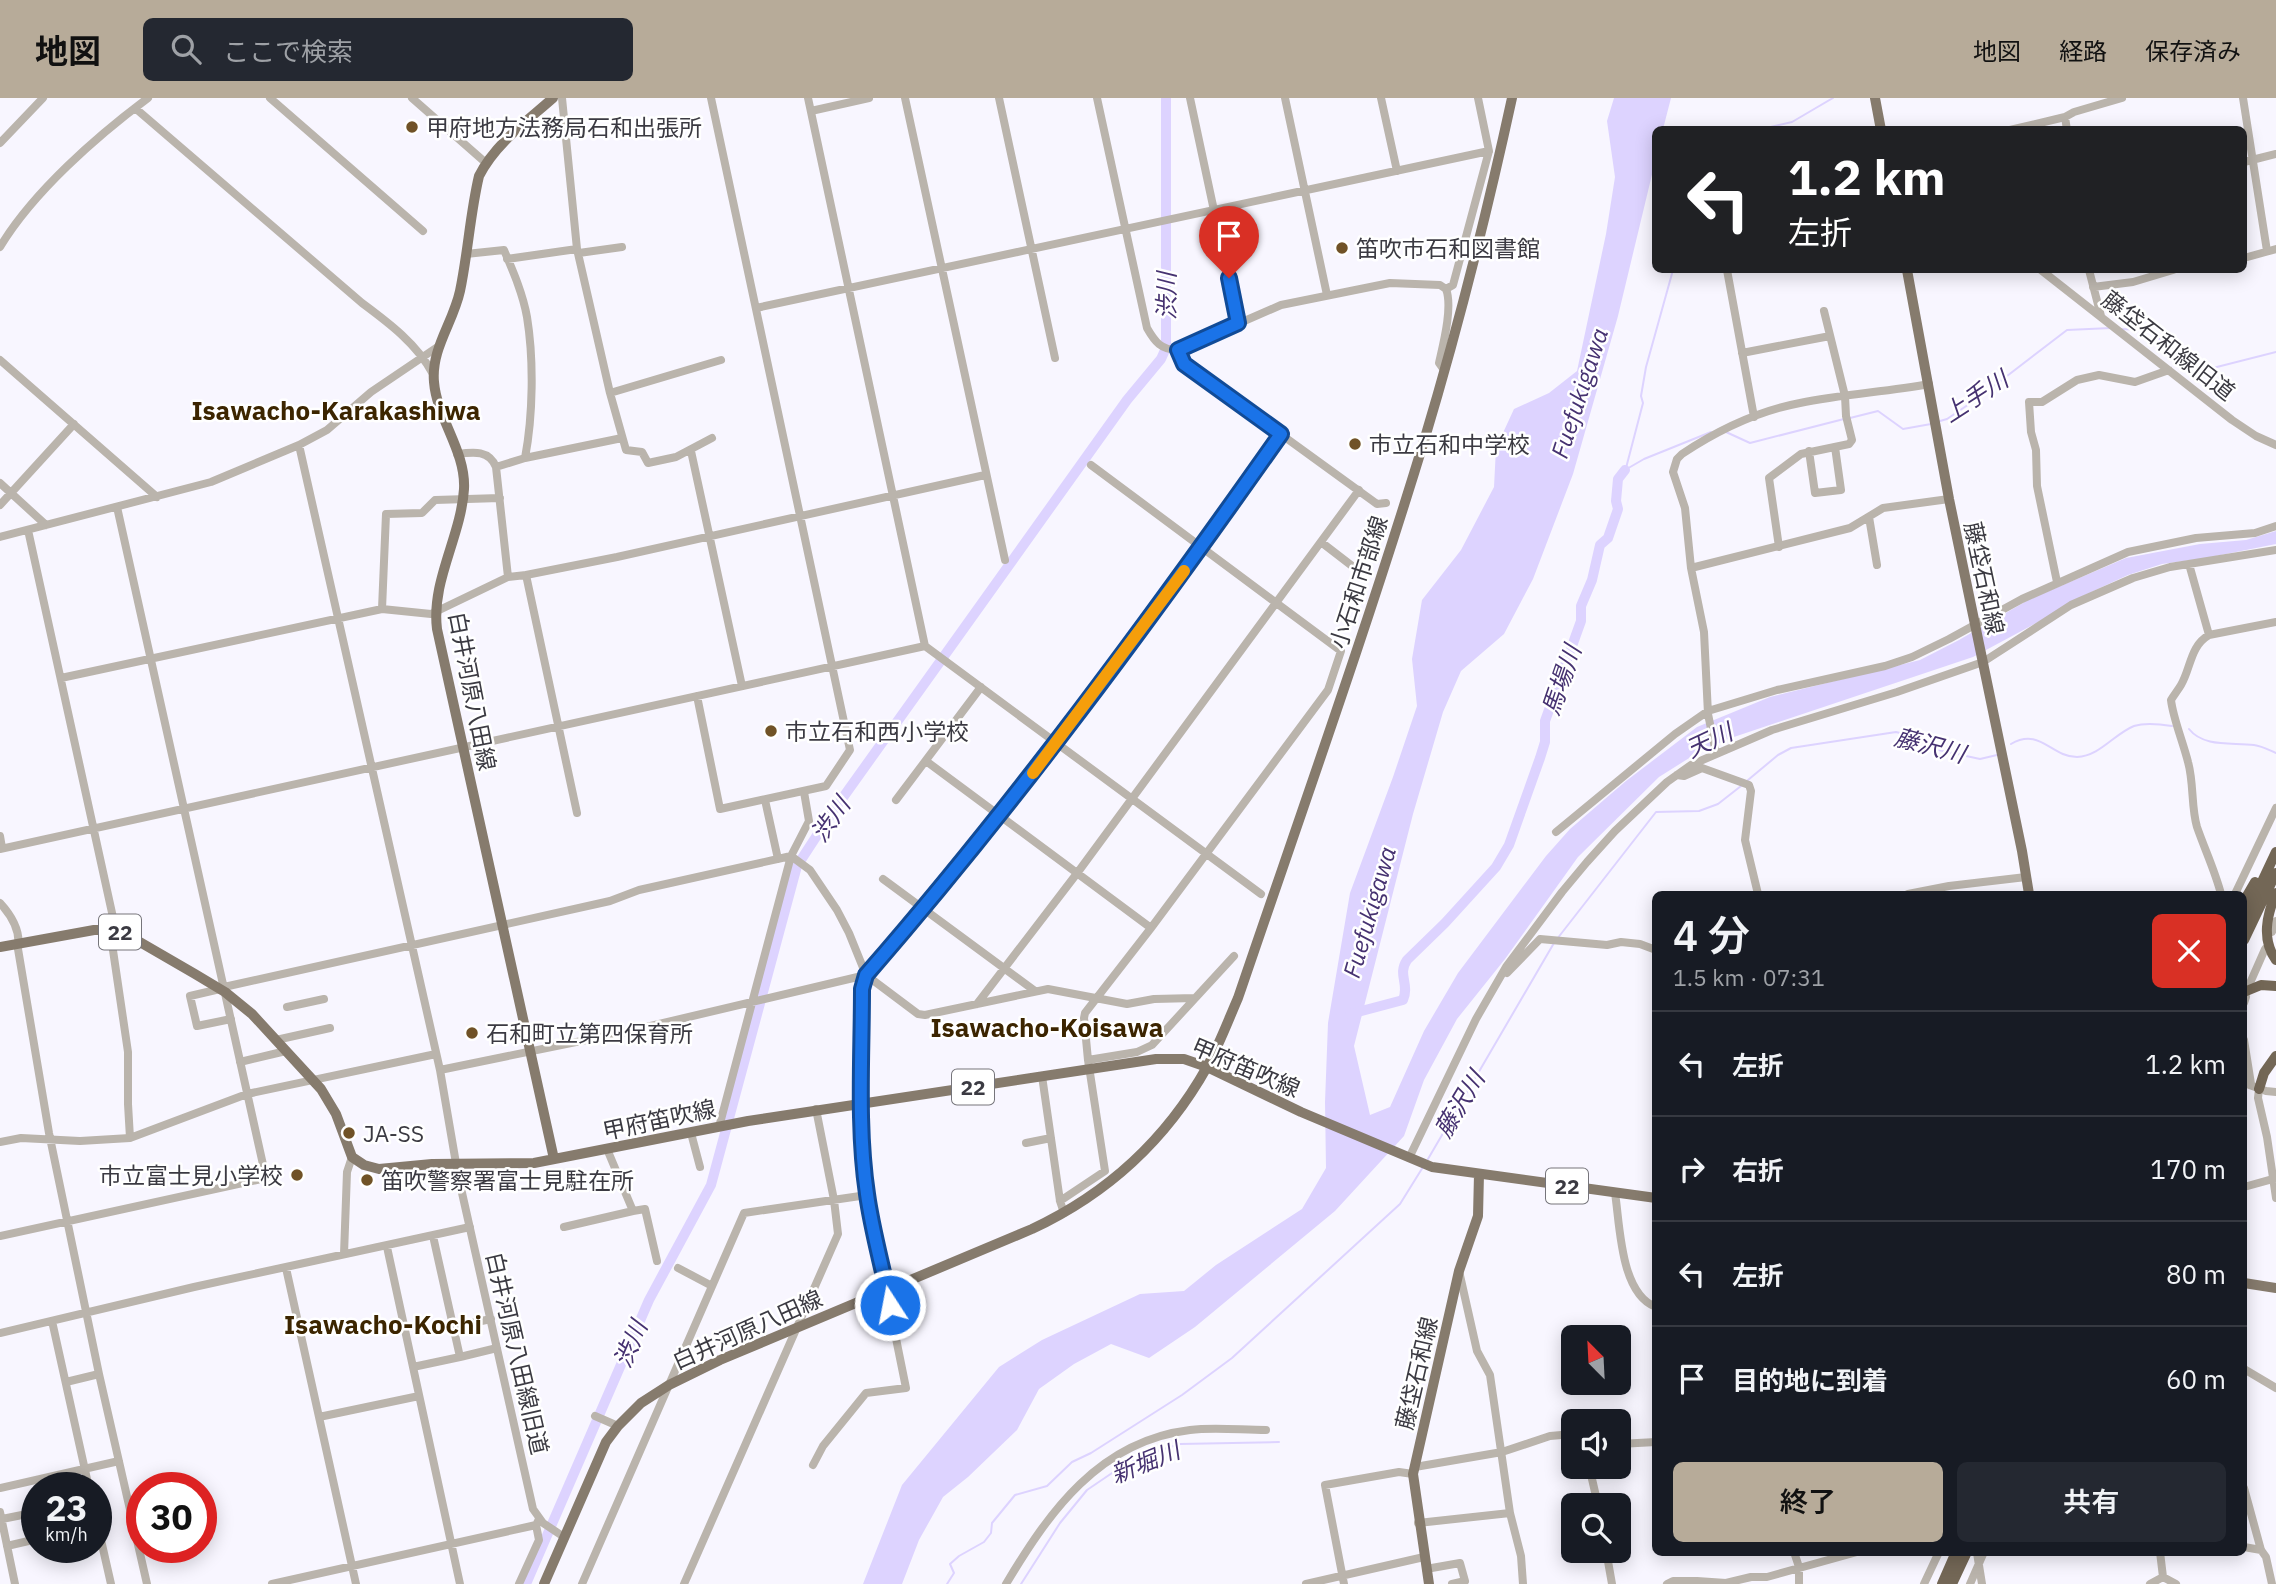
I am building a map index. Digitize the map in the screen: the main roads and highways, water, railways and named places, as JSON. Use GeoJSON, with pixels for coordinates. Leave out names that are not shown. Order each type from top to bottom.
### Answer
{"type":"FeatureCollection","features":[{"type":"Feature","properties":{"kind":"highway"},"geometry":{"type":"LineString","coordinates":[[2247,896],[2276,845]]}},
{"type":"Feature","properties":{"kind":"highway"},"geometry":{"type":"LineString","coordinates":[[2247,914],[2276,852]]}},
{"type":"Feature","properties":{"kind":"highway"},"geometry":{"type":"LineString","coordinates":[[2247,934],[2276,873]]}},
{"type":"Feature","properties":{"kind":"highway"},"geometry":{"type":"LineString","coordinates":[[2276,893],[2268,916],[2266,935],[2268,946],[2276,960]]}},
{"type":"Feature","properties":{"kind":"highway"},"geometry":{"type":"LineString","coordinates":[[2247,993],[2261,985],[2276,986]]}},
{"type":"Feature","properties":{"kind":"highway"},"geometry":{"type":"LineString","coordinates":[[2251,1085],[2261,1078],[2276,1056]]}},
{"type":"Feature","properties":{"kind":"highway"},"geometry":{"type":"LineString","coordinates":[[2251,1085],[2276,1072]]}},
{"type":"Feature","properties":{"kind":"highway"},"geometry":{"type":"LineString","coordinates":[[1942,1584],[1954,1556]]}},
{"type":"Feature","properties":{"kind":"highway"},"geometry":{"type":"LineString","coordinates":[[1952,1584],[1965,1556]]}},
{"type":"Feature","properties":{"kind":"main road","name":"小石和市部線"},"geometry":{"type":"LineString","coordinates":[[1210,1069],[1242,986],[1391,542],[1472,269],[1512,98]]}},
{"type":"Feature","properties":{"kind":"main road"},"geometry":{"type":"LineString","coordinates":[[1875,98],[1878,126]]}},
{"type":"Feature","properties":{"kind":"main road","name":"白井河原八田線"},"geometry":{"type":"LineString","coordinates":[[548,100],[486,163],[477,187],[457,303],[439,346],[433,374],[438,400],[464,479],[463,499],[438,593],[437,629],[554,1159]]}},
{"type":"Feature","properties":{"kind":"main road","name":"藤垈石和線"},"geometry":{"type":"LineString","coordinates":[[1908,273],[1949,499],[2028,891]]}},
{"type":"Feature","properties":{"kind":"main road","name":"甲府笛吹線"},"geometry":{"type":"LineString","coordinates":[[0,947],[113,930],[133,938],[223,990],[252,1014],[328,1098],[352,1157],[364,1165],[379,1169],[478,1162],[519,1164],[816,1109],[1042,1076],[1089,1065],[1171,1058],[1189,1060],[1410,1159],[1432,1167],[1479,1174]]}},
{"type":"Feature","properties":{"kind":"main road","name":"白井河原八田線"},"geometry":{"type":"LineString","coordinates":[[544,1584],[560,1535],[606,1442],[612,1424],[669,1385],[1064,1213],[1100,1190],[1144,1153],[1210,1069]]}},
{"type":"Feature","properties":{"kind":"main road","name":"藤垈石和線"},"geometry":{"type":"LineString","coordinates":[[1429,1584],[1418,1522],[1414,1471],[1459,1271],[1478,1216],[1479,1174]]}},
{"type":"Feature","properties":{"kind":"main road","name":"22"},"geometry":{"type":"LineString","coordinates":[[1479,1174],[1652,1198]]}},
{"type":"Feature","properties":{"kind":"main road"},"geometry":{"type":"LineString","coordinates":[[2247,1283],[2276,1288]]}},
{"type":"Feature","properties":{"kind":"water"},"geometry":{"type":"Polygon","coordinates":[[[1614,98],[1671,98],[1664,126],[1652,126],[1652,174],[1618,316],[1573,474],[1533,579],[1504,634],[1461,671],[1443,712],[1413,814],[1354,1046],[1370,1115],[1390,1107],[1424,1031],[1458,973],[1546,856],[1570,829],[1626,781],[1697,727],[1770,697],[1920,660],[2030,599],[2126,558],[2200,544],[2246,540],[2276,531],[2276,544],[2162,564],[2128,575],[2074,600],[1973,657],[1728,739],[1694,755],[1659,777],[1578,857],[1505,959],[1457,1019],[1424,1080],[1404,1136],[1335,1211],[1195,1327],[1149,1358],[1111,1344],[1074,1364],[1039,1389],[1017,1430],[943,1497],[919,1540],[902,1584],[863,1584],[902,1485],[999,1367],[1042,1340],[1140,1294],[1184,1291],[1216,1265],[1302,1209],[1326,1168],[1328,1023],[1350,893],[1417,706],[1412,659],[1422,600],[1461,550],[1494,487],[1496,448],[1514,409],[1549,393],[1577,371],[1606,234],[1615,177],[1607,121],[1614,98]]]}},
{"type":"Feature","properties":{"kind":"waterway","name":"渋川"},"geometry":{"type":"LineString","coordinates":[[526,1584],[649,1300],[711,1185],[797,866],[829,817],[1127,400],[1161,359],[1166,348],[1166,98]]}},
{"type":"Feature","properties":{"kind":"waterway","name":"馬場川"},"geometry":{"type":"LineString","coordinates":[[1775,126],[1792,122],[1833,98]]}},
{"type":"Feature","properties":{"kind":"waterway","name":"馬場川"},"geometry":{"type":"LineString","coordinates":[[1626,468],[1643,403],[1641,396],[1646,367],[1672,273]]}},
{"type":"Feature","properties":{"kind":"waterway","name":"上手川"},"geometry":{"type":"LineString","coordinates":[[1940,421],[1981,396],[2067,330],[2111,328]]}},
{"type":"Feature","properties":{"kind":"waterway","name":"上手川"},"geometry":{"type":"LineString","coordinates":[[2120,329],[2147,330],[2199,367],[2209,369],[2276,352]]}},
{"type":"Feature","properties":{"kind":"waterway","name":"上手川"},"geometry":{"type":"LineString","coordinates":[[1850,418],[1878,411],[1903,429],[1931,424]]}},
{"type":"Feature","properties":{"kind":"waterway","name":"上手川"},"geometry":{"type":"LineString","coordinates":[[1726,432],[1750,443],[1844,419]]}},
{"type":"Feature","properties":{"kind":"waterway","name":"上手川"},"geometry":{"type":"LineString","coordinates":[[1625,470],[1644,459],[1711,432]]}},
{"type":"Feature","properties":{"kind":"waterway","name":"馬場川"},"geometry":{"type":"LineString","coordinates":[[1350,1014],[1403,1000],[1403,970],[1407,960],[1496,867],[1509,845],[1545,742],[1545,721],[1581,621],[1581,606],[1592,580],[1600,545],[1608,538],[1618,509],[1618,479],[1625,470]]}},
{"type":"Feature","properties":{"kind":"waterway","name":"藤沢川"},"geometry":{"type":"LineString","coordinates":[[2011,744],[2030,739],[2060,753],[2077,757],[2093,753],[2134,726],[2172,726]]}},
{"type":"Feature","properties":{"kind":"waterway","name":"藤沢川"},"geometry":{"type":"LineString","coordinates":[[2189,729],[2195,735],[2211,742],[2246,744],[2276,753]]}},
{"type":"Feature","properties":{"kind":"waterway","name":"藤沢川"},"geometry":{"type":"LineString","coordinates":[[1748,780],[1778,755],[1791,748],[1896,732],[1908,735],[1920,746],[1980,759],[1997,755]]}},
{"type":"Feature","properties":{"kind":"waterway","name":"藤沢川"},"geometry":{"type":"LineString","coordinates":[[1557,939],[1656,812],[1699,811],[1718,804],[1741,786]]}},
{"type":"Feature","properties":{"kind":"waterway","name":"藤沢川"},"geometry":{"type":"LineString","coordinates":[[1428,1159],[1554,943]]}},
{"type":"Feature","properties":{"kind":"waterway","name":"藤沢川"},"geometry":{"type":"LineString","coordinates":[[947,1584],[954,1573],[950,1564],[984,1542],[991,1533],[992,1523],[1015,1495],[1047,1486],[1072,1462],[1091,1453],[1182,1395],[1232,1358],[1400,1204],[1423,1167]]}},
{"type":"Feature","properties":{"kind":"waterway","name":"新堀川"},"geometry":{"type":"LineString","coordinates":[[1021,1584],[1060,1523],[1087,1490],[1142,1456],[1180,1444],[1279,1442]]}},
{"type":"Feature","properties":{"kind":"place","name":"甲府地方法務局石和出張所"},"geometry":{"type":"Point","coordinates":[412,127]}},
{"type":"Feature","properties":{"kind":"place","name":"笛吹市石和図書館"},"geometry":{"type":"Point","coordinates":[1342,248]}},
{"type":"Feature","properties":{"kind":"place","name":"市立石和中学校"},"geometry":{"type":"Point","coordinates":[1355,444]}},
{"type":"Feature","properties":{"kind":"place","name":"市立石和西小学校"},"geometry":{"type":"Point","coordinates":[771,731]}},
{"type":"Feature","properties":{"kind":"place","name":"石和町立第四保育所"},"geometry":{"type":"Point","coordinates":[472,1033]}},
{"type":"Feature","properties":{"kind":"place","name":"JA-SS"},"geometry":{"type":"Point","coordinates":[349,1133]}},
{"type":"Feature","properties":{"kind":"place","name":"市立富士見小学校"},"geometry":{"type":"Point","coordinates":[297,1175]}},
{"type":"Feature","properties":{"kind":"place","name":"笛吹警察署富士見駐在所"},"geometry":{"type":"Point","coordinates":[367,1180]}},
{"type":"Feature","properties":{"kind":"district","name":"Isawacho-Karakashiwa"},"geometry":{"type":"Point","coordinates":[336,410]}},
{"type":"Feature","properties":{"kind":"district","name":"Isawacho-Koisawa"},"geometry":{"type":"Point","coordinates":[1047,1027]}},
{"type":"Feature","properties":{"kind":"district","name":"Isawacho-Kochi"},"geometry":{"type":"Point","coordinates":[383,1324]}},
{"type":"Feature","properties":{"kind":"water label","name":"Fuefukigawa"},"geometry":{"type":"Point","coordinates":[1579,393]}},
{"type":"Feature","properties":{"kind":"water label","name":"天川"},"geometry":{"type":"Point","coordinates":[1709,740]}},
{"type":"Feature","properties":{"kind":"water label","name":"Fuefukigawa"},"geometry":{"type":"Point","coordinates":[1369,912]}}]}
